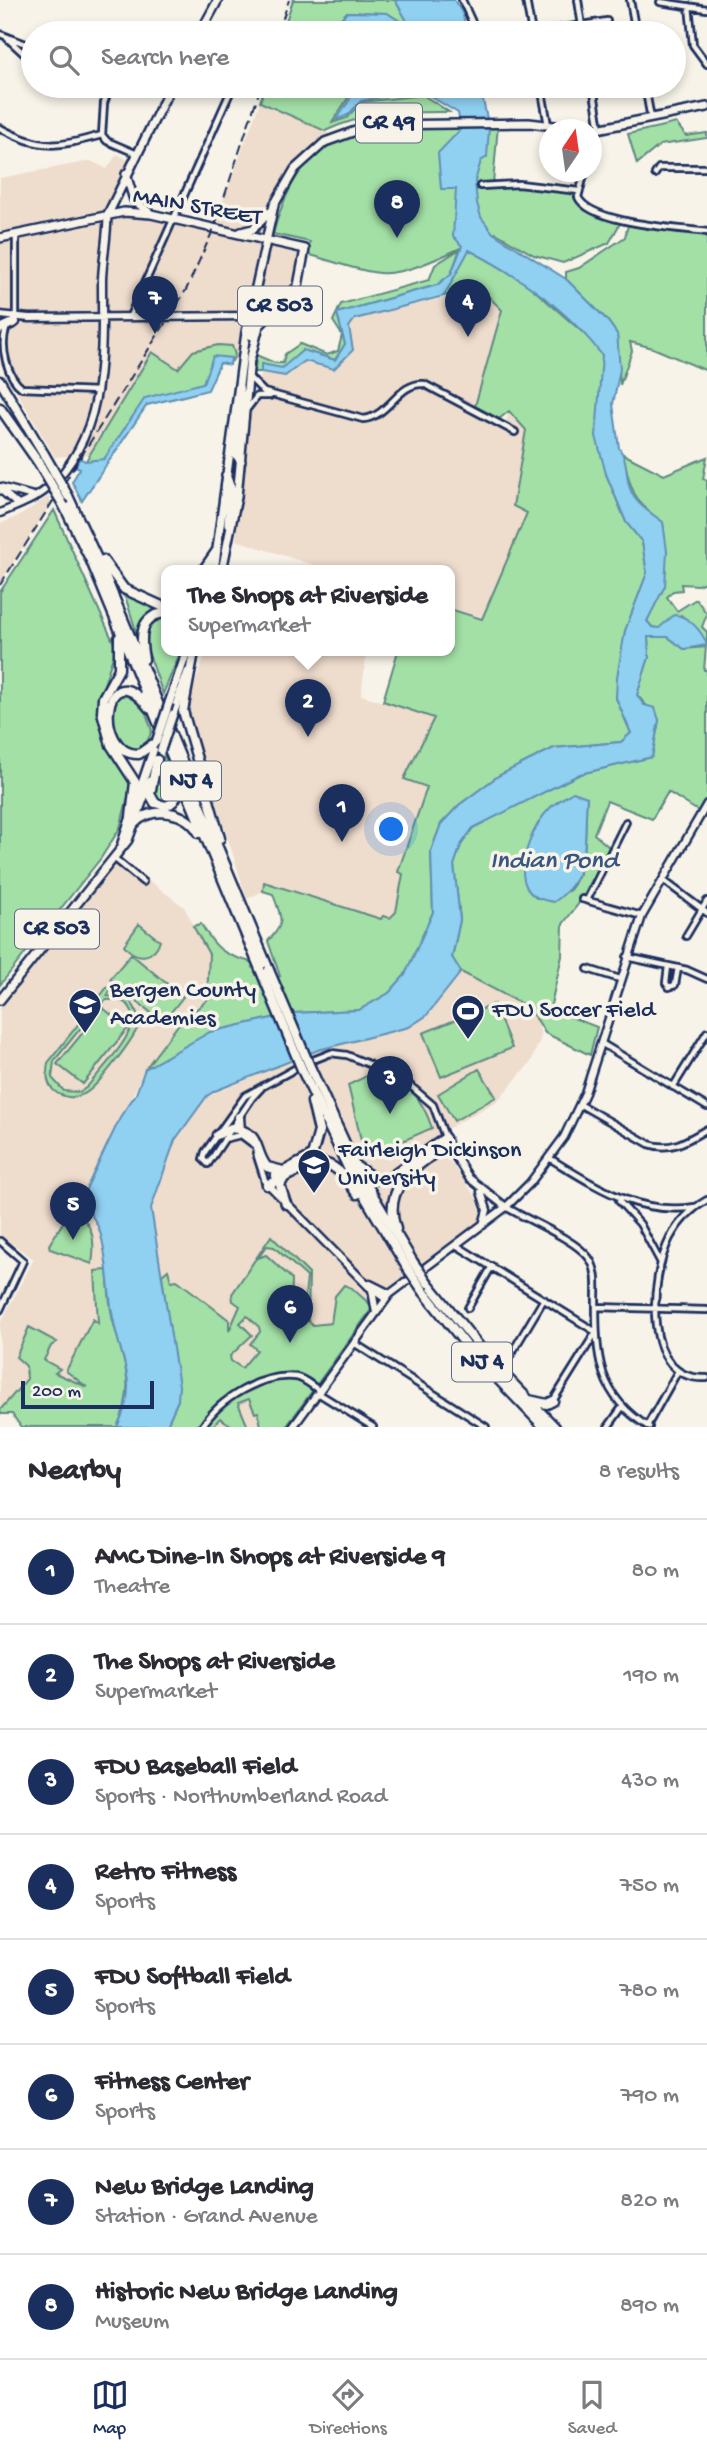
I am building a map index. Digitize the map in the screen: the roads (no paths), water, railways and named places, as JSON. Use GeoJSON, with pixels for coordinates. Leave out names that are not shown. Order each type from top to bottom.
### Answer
{"type":"FeatureCollection","features":[{"type":"Feature","properties":{"kind":"highway"},"geometry":{"type":"LineString","coordinates":[[0,329],[16,320]]}},
{"type":"Feature","properties":{"kind":"highway"},"geometry":{"type":"LineString","coordinates":[[0,373],[12,393],[11,399]]}},
{"type":"Feature","properties":{"kind":"highway","name":"NJ 4"},"geometry":{"type":"LineString","coordinates":[[0,381],[68,496],[87,534],[229,870],[265,969]]}},
{"type":"Feature","properties":{"kind":"highway","name":"NJ 4"},"geometry":{"type":"LineString","coordinates":[[0,401],[64,506],[117,624],[214,859],[265,969],[335,1142],[379,1225],[410,1264],[470,1350],[544,1427]]}},
{"type":"Feature","properties":{"kind":"highway"},"geometry":{"type":"LineString","coordinates":[[0,408],[19,434]]}},
{"type":"Feature","properties":{"kind":"highway"},"geometry":{"type":"LineString","coordinates":[[87,534],[118,583],[161,606]]}},
{"type":"Feature","properties":{"kind":"highway"},"geometry":{"type":"LineString","coordinates":[[148,601],[161,600]]}},
{"type":"Feature","properties":{"kind":"highway"},"geometry":{"type":"LineString","coordinates":[[146,673],[141,643],[143,628],[150,618],[161,615]]}},
{"type":"Feature","properties":{"kind":"highway"},"geometry":{"type":"LineString","coordinates":[[117,624],[120,665],[103,698],[102,712],[111,745],[135,782],[133,820],[152,813],[182,817],[195,827],[214,859]]}},
{"type":"Feature","properties":{"kind":"highway"},"geometry":{"type":"LineString","coordinates":[[189,656],[183,711],[229,870]]}},
{"type":"Feature","properties":{"kind":"highway"},"geometry":{"type":"LineString","coordinates":[[155,716],[130,690],[116,692],[109,702],[113,733],[124,750],[139,754],[156,742]]}},
{"type":"Feature","properties":{"kind":"highway"},"geometry":{"type":"LineString","coordinates":[[159,755],[150,794],[155,803],[164,806],[173,803],[177,796],[173,761]]}},
{"type":"Feature","properties":{"kind":"highway"},"geometry":{"type":"LineString","coordinates":[[266,1183],[312,1156],[318,1139],[318,1125],[307,1070]]}},
{"type":"Feature","properties":{"kind":"highway","name":"NJ 4"},"geometry":{"type":"LineString","coordinates":[[307,1070],[355,1165],[402,1245],[410,1264]]}},
{"type":"Feature","properties":{"kind":"highway"},"geometry":{"type":"LineString","coordinates":[[220,1137],[236,1129],[239,1117]]}},
{"type":"Feature","properties":{"kind":"highway"},"geometry":{"type":"LineString","coordinates":[[236,1129],[257,1142],[267,1167],[284,1174],[318,1162],[334,1166],[379,1225]]}},
{"type":"Feature","properties":{"kind":"highway"},"geometry":{"type":"LineString","coordinates":[[355,1165],[375,1179],[388,1179],[446,1141]]}},
{"type":"Feature","properties":{"kind":"highway"},"geometry":{"type":"LineString","coordinates":[[402,1245],[393,1219],[395,1191],[408,1173],[446,1141]]}},
{"type":"Feature","properties":{"kind":"highway"},"geometry":{"type":"LineString","coordinates":[[284,1174],[281,1185],[286,1204]]}},
{"type":"Feature","properties":{"kind":"highway","name":"NJ 4"},"geometry":{"type":"LineString","coordinates":[[426,1288],[555,1427]]}},
{"type":"Feature","properties":{"kind":"highway"},"geometry":{"type":"LineString","coordinates":[[527,1399],[547,1404],[553,1401]]}},
{"type":"Feature","properties":{"kind":"main road"},"geometry":{"type":"LineString","coordinates":[[207,21],[218,0]]}},
{"type":"Feature","properties":{"kind":"main road"},"geometry":{"type":"LineString","coordinates":[[0,513],[35,497],[49,487],[72,457],[85,432],[98,391],[102,254],[107,216],[125,173],[165,98]]}},
{"type":"Feature","properties":{"kind":"main road","name":"CR 49"},"geometry":{"type":"LineString","coordinates":[[602,128],[707,107]]}},
{"type":"Feature","properties":{"kind":"main road","name":"CR 49"},"geometry":{"type":"LineString","coordinates":[[267,240],[274,205],[287,178],[302,161],[337,136],[358,128],[385,123],[539,125]]}},
{"type":"Feature","properties":{"kind":"main road"},"geometry":{"type":"LineString","coordinates":[[125,173],[134,200],[151,214]]}},
{"type":"Feature","properties":{"kind":"main road"},"geometry":{"type":"LineString","coordinates":[[236,233],[253,229],[265,220],[274,205]]}},
{"type":"Feature","properties":{"kind":"main road","name":"MAIN STREET"},"geometry":{"type":"LineString","coordinates":[[0,238],[124,212],[151,214],[306,249],[298,286],[259,326],[250,360]]}},
{"type":"Feature","properties":{"kind":"main road","name":"CR 503"},"geometry":{"type":"LineString","coordinates":[[225,474],[238,373],[267,240]]}},
{"type":"Feature","properties":{"kind":"main road"},"geometry":{"type":"LineString","coordinates":[[250,360],[255,298]]}},
{"type":"Feature","properties":{"kind":"main road"},"geometry":{"type":"LineString","coordinates":[[0,315],[16,320],[102,316],[250,316]]}},
{"type":"Feature","properties":{"kind":"main road","name":"CR 503"},"geometry":{"type":"LineString","coordinates":[[216,565],[223,546],[241,461],[250,360]]}},
{"type":"Feature","properties":{"kind":"main road"},"geometry":{"type":"LineString","coordinates":[[207,565],[223,546],[231,488],[225,474],[241,461],[235,454],[241,404],[238,373]]}},
{"type":"Feature","properties":{"kind":"main road"},"geometry":{"type":"LineString","coordinates":[[0,489],[35,497]]}},
{"type":"Feature","properties":{"kind":"main road"},"geometry":{"type":"LineString","coordinates":[[0,489],[18,505]]}},
{"type":"Feature","properties":{"kind":"main road","name":"CR 503"},"geometry":{"type":"LineString","coordinates":[[222,565],[223,546]]}},
{"type":"Feature","properties":{"kind":"main road","name":"CR 503"},"geometry":{"type":"LineString","coordinates":[[133,820],[156,742],[187,656]]}},
{"type":"Feature","properties":{"kind":"main road","name":"CR 503"},"geometry":{"type":"LineString","coordinates":[[0,1000],[121,847],[159,755],[188,656]]}},
{"type":"Feature","properties":{"kind":"main road"},"geometry":{"type":"LineString","coordinates":[[293,1427],[388,1297],[506,1207],[549,1158],[581,1105],[642,916],[706,807]]}},
{"type":"Feature","properties":{"kind":"main road"},"geometry":{"type":"LineString","coordinates":[[446,1141],[469,1178],[506,1207]]}},
{"type":"Feature","properties":{"kind":"main road"},"geometry":{"type":"LineString","coordinates":[[266,1183],[362,1280],[388,1297]]}},
{"type":"Feature","properties":{"kind":"main road"},"geometry":{"type":"LineString","coordinates":[[481,1190],[487,1210],[483,1225]]}},
{"type":"Feature","properties":{"kind":"main road"},"geometry":{"type":"LineString","coordinates":[[362,1280],[388,1297]]}},
{"type":"Feature","properties":{"kind":"main road"},"geometry":{"type":"LineString","coordinates":[[371,1288],[376,1314]]}},
{"type":"Feature","properties":{"kind":"street"},"geometry":{"type":"LineString","coordinates":[[461,0],[471,21]]}},
{"type":"Feature","properties":{"kind":"street"},"geometry":{"type":"LineString","coordinates":[[526,0],[530,21]]}},
{"type":"Feature","properties":{"kind":"street"},"geometry":{"type":"LineString","coordinates":[[578,0],[581,21]]}},
{"type":"Feature","properties":{"kind":"street"},"geometry":{"type":"LineString","coordinates":[[630,0],[634,21]]}},
{"type":"Feature","properties":{"kind":"street"},"geometry":{"type":"LineString","coordinates":[[660,2],[707,9]]}},
{"type":"Feature","properties":{"kind":"street"},"geometry":{"type":"LineString","coordinates":[[689,6],[693,45],[707,64]]}},
{"type":"Feature","properties":{"kind":"street"},"geometry":{"type":"LineString","coordinates":[[0,34],[21,43]]}},
{"type":"Feature","properties":{"kind":"street"},"geometry":{"type":"LineString","coordinates":[[7,38],[21,51]]}},
{"type":"Feature","properties":{"kind":"street"},"geometry":{"type":"LineString","coordinates":[[106,98],[102,135],[107,141],[135,153]]}},
{"type":"Feature","properties":{"kind":"street"},"geometry":{"type":"LineString","coordinates":[[130,316],[228,98]]}},
{"type":"Feature","properties":{"kind":"street"},"geometry":{"type":"LineString","coordinates":[[543,98],[547,119]]}},
{"type":"Feature","properties":{"kind":"street"},"geometry":{"type":"LineString","coordinates":[[593,98],[594,119]]}},
{"type":"Feature","properties":{"kind":"street"},"geometry":{"type":"LineString","coordinates":[[647,98],[651,119]]}},
{"type":"Feature","properties":{"kind":"street"},"geometry":{"type":"LineString","coordinates":[[0,128],[32,144],[49,147],[102,135]]}},
{"type":"Feature","properties":{"kind":"street"},"geometry":{"type":"LineString","coordinates":[[655,174],[659,168],[707,168]]}},
{"type":"Feature","properties":{"kind":"street"},"geometry":{"type":"LineString","coordinates":[[582,182],[578,197],[584,205],[608,217],[707,232]]}},
{"type":"Feature","properties":{"kind":"street"},"geometry":{"type":"LineString","coordinates":[[480,187],[519,184],[579,191]]}},
{"type":"Feature","properties":{"kind":"street"},"geometry":{"type":"LineString","coordinates":[[16,235],[16,320],[7,327],[2,341],[13,380],[28,390],[98,391]]}},
{"type":"Feature","properties":{"kind":"street"},"geometry":{"type":"LineString","coordinates":[[249,377],[255,386],[278,397]]}},
{"type":"Feature","properties":{"kind":"street"},"geometry":{"type":"LineString","coordinates":[[247,409],[257,396],[278,397],[368,419],[378,415],[407,387],[425,384],[515,432]]}},
{"type":"Feature","properties":{"kind":"street"},"geometry":{"type":"LineString","coordinates":[[626,822],[585,900],[642,916]]}},
{"type":"Feature","properties":{"kind":"street"},"geometry":{"type":"LineString","coordinates":[[113,858],[143,882]]}},
{"type":"Feature","properties":{"kind":"street"},"geometry":{"type":"LineString","coordinates":[[662,879],[705,911]]}},
{"type":"Feature","properties":{"kind":"street"},"geometry":{"type":"LineString","coordinates":[[686,936],[705,911],[707,901]]}},
{"type":"Feature","properties":{"kind":"street"},"geometry":{"type":"LineString","coordinates":[[627,957],[668,965],[707,979]]}},
{"type":"Feature","properties":{"kind":"street"},"geometry":{"type":"LineString","coordinates":[[668,965],[668,987],[675,985],[678,968]]}},
{"type":"Feature","properties":{"kind":"street"},"geometry":{"type":"LineString","coordinates":[[588,969],[620,979]]}},
{"type":"Feature","properties":{"kind":"street"},"geometry":{"type":"LineString","coordinates":[[673,1087],[707,1032]]}},
{"type":"Feature","properties":{"kind":"street"},"geometry":{"type":"LineString","coordinates":[[601,1043],[707,1107]]}},
{"type":"Feature","properties":{"kind":"street"},"geometry":{"type":"LineString","coordinates":[[266,1183],[251,1141],[241,1135],[220,1137],[205,1152],[203,1159],[208,1164],[220,1137],[245,1096],[270,1080],[331,1053],[347,1055],[400,1077],[417,1089],[438,1113],[446,1141]]}},
{"type":"Feature","properties":{"kind":"street"},"geometry":{"type":"LineString","coordinates":[[239,1117],[270,1080]]}},
{"type":"Feature","properties":{"kind":"street"},"geometry":{"type":"LineString","coordinates":[[581,1105],[649,1144],[660,1147],[679,1145],[706,1132]]}},
{"type":"Feature","properties":{"kind":"street"},"geometry":{"type":"LineString","coordinates":[[549,1158],[616,1198],[651,1208],[695,1206]]}},
{"type":"Feature","properties":{"kind":"street"},"geometry":{"type":"LineString","coordinates":[[616,1198],[640,1224],[661,1263]]}},
{"type":"Feature","properties":{"kind":"street"},"geometry":{"type":"LineString","coordinates":[[707,1200],[695,1206],[680,1222],[667,1245],[661,1263],[656,1308],[659,1347],[666,1360],[678,1371],[689,1376],[707,1378]]}},
{"type":"Feature","properties":{"kind":"street"},"geometry":{"type":"LineString","coordinates":[[506,1207],[585,1253],[595,1272],[596,1332],[603,1376],[623,1406],[648,1427],[678,1371]]}},
{"type":"Feature","properties":{"kind":"street"},"geometry":{"type":"LineString","coordinates":[[0,1241],[21,1257],[23,1266],[0,1310]]}},
{"type":"Feature","properties":{"kind":"street"},"geometry":{"type":"LineString","coordinates":[[456,1245],[596,1332]]}},
{"type":"Feature","properties":{"kind":"street"},"geometry":{"type":"LineString","coordinates":[[468,1308],[492,1266]]}},
{"type":"Feature","properties":{"kind":"street"},"geometry":{"type":"LineString","coordinates":[[510,1356],[544,1299]]}},
{"type":"Feature","properties":{"kind":"street"},"geometry":{"type":"LineString","coordinates":[[596,1307],[707,1310]]}},
{"type":"Feature","properties":{"kind":"street"},"geometry":{"type":"LineString","coordinates":[[553,1401],[596,1332]]}},
{"type":"Feature","properties":{"kind":"street"},"geometry":{"type":"LineString","coordinates":[[354,1343],[486,1427]]}},
{"type":"Feature","properties":{"kind":"street"},"geometry":{"type":"LineString","coordinates":[[202,1427],[214,1409],[230,1396],[266,1382],[297,1377],[373,1427]]}},
{"type":"Feature","properties":{"kind":"street"},"geometry":{"type":"LineString","coordinates":[[608,1427],[623,1406]]}},
{"type":"Feature","properties":{"kind":"water"},"geometry":{"type":"Polygon","coordinates":[[[395,0],[454,0],[464,21],[407,21],[395,0]]]}},
{"type":"Feature","properties":{"kind":"water"},"geometry":{"type":"Polygon","coordinates":[[[347,12],[387,13],[400,21],[339,21],[347,12]]]}},
{"type":"Feature","properties":{"kind":"water"},"geometry":{"type":"Polygon","coordinates":[[[376,98],[361,101],[348,115],[336,120],[350,99],[376,98]]]}},
{"type":"Feature","properties":{"kind":"water"},"geometry":{"type":"Polygon","coordinates":[[[433,98],[483,98],[489,128],[487,157],[481,161],[475,181],[481,217],[493,233],[566,279],[607,320],[617,334],[620,369],[613,404],[619,448],[634,496],[645,509],[663,522],[667,551],[665,586],[647,621],[652,627],[659,628],[674,615],[684,618],[694,625],[707,645],[684,649],[668,637],[648,637],[649,657],[637,695],[644,705],[655,708],[659,720],[652,757],[580,774],[473,828],[461,845],[454,865],[460,920],[452,957],[461,972],[426,1016],[409,1027],[318,1050],[207,1096],[175,1140],[151,1208],[179,1386],[178,1400],[166,1427],[117,1427],[127,1398],[127,1375],[112,1312],[103,1243],[85,1203],[84,1193],[122,1114],[136,1094],[145,1069],[210,1032],[294,1013],[359,1010],[389,993],[405,975],[433,912],[431,851],[441,824],[459,805],[498,776],[554,748],[621,742],[631,733],[616,698],[617,677],[625,631],[647,573],[642,542],[626,522],[606,474],[596,436],[602,355],[574,323],[542,295],[469,250],[444,296],[355,319],[349,327],[353,350],[334,369],[305,361],[285,376],[261,372],[261,364],[282,368],[303,350],[335,360],[345,344],[337,313],[437,285],[451,274],[462,246],[453,236],[456,189],[441,189],[438,153],[461,129],[458,113],[433,98]]]}},
{"type":"Feature","properties":{"kind":"water"},"geometry":{"type":"Polygon","coordinates":[[[213,356],[231,358],[230,365],[220,363],[208,390],[147,405],[82,501],[72,482],[80,468],[75,466],[80,458],[85,461],[104,459],[145,398],[203,383],[213,356]]]}},
{"type":"Feature","properties":{"kind":"water","name":"Indian Pond"},"geometry":{"type":"Polygon","coordinates":[[[573,792],[587,797],[584,856],[575,880],[554,902],[534,896],[528,890],[523,867],[528,845],[544,815],[573,792]]]}},
{"type":"Feature","properties":{"kind":"railway"},"geometry":{"type":"LineString","coordinates":[[282,21],[289,0]]}},
{"type":"Feature","properties":{"kind":"railway"},"geometry":{"type":"LineString","coordinates":[[0,585],[186,290],[214,228],[257,98]]}},
{"type":"Feature","properties":{"kind":"place","name":"Historic New Bridge Landing"},"geometry":{"type":"Point","coordinates":[397,238]}},
{"type":"Feature","properties":{"kind":"place","name":"New Bridge Landing"},"geometry":{"type":"Point","coordinates":[155,334]}},
{"type":"Feature","properties":{"kind":"place","name":"Retro Fitness"},"geometry":{"type":"Point","coordinates":[468,337]}},
{"type":"Feature","properties":{"kind":"place","name":"The Shops at Riverside"},"geometry":{"type":"Point","coordinates":[308,737]}},
{"type":"Feature","properties":{"kind":"place","name":"AMC Dine-In Shops at Riverside 9"},"geometry":{"type":"Point","coordinates":[342,842]}},
{"type":"Feature","properties":{"kind":"place","name":"Bergen County Academies"},"geometry":{"type":"Point","coordinates":[85,1035]}},
{"type":"Feature","properties":{"kind":"place","name":"FDU Soccer Field"},"geometry":{"type":"Point","coordinates":[468,1041]}},
{"type":"Feature","properties":{"kind":"place","name":"FDU Baseball Field"},"geometry":{"type":"Point","coordinates":[390,1114]}},
{"type":"Feature","properties":{"kind":"place","name":"Fairleigh Dickinson University"},"geometry":{"type":"Point","coordinates":[314,1195]}},
{"type":"Feature","properties":{"kind":"place","name":"FDU Softball Field"},"geometry":{"type":"Point","coordinates":[73,1240]}},
{"type":"Feature","properties":{"kind":"place","name":"Fitness Center"},"geometry":{"type":"Point","coordinates":[290,1343]}}]}
